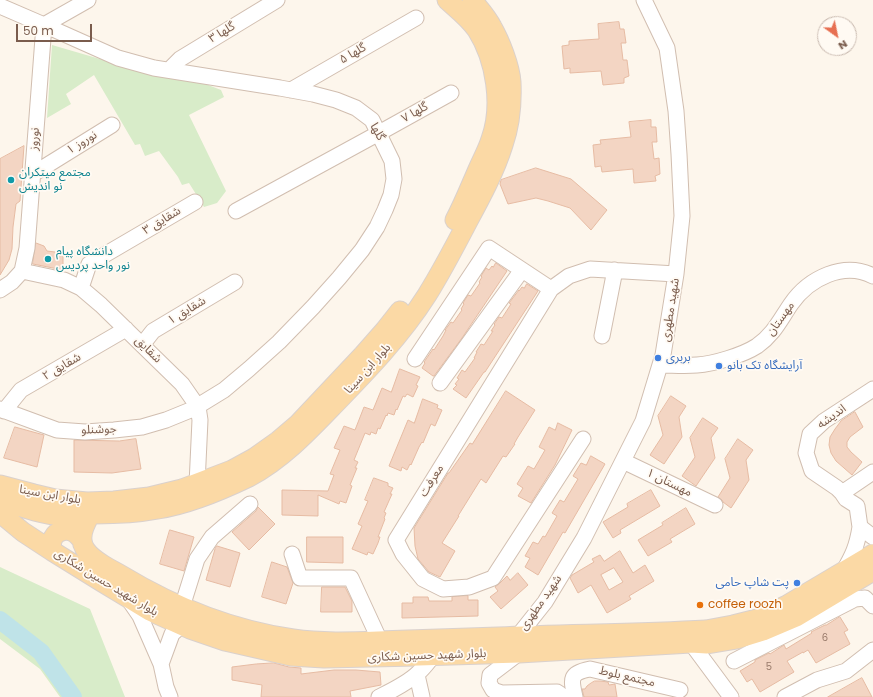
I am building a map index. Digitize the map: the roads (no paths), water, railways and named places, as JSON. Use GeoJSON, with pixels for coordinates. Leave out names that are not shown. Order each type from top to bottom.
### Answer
{"type":"FeatureCollection","features":[{"type":"Feature","properties":{"kind":"main road","name":"بلوار ابن سینا"},"geometry":{"type":"LineString","coordinates":[[0,500],[48,514],[66,516],[89,508],[149,498],[197,484],[232,470],[254,458],[278,441],[298,424],[363,355],[399,312],[424,276],[453,224],[492,138],[496,117],[496,82],[490,60],[476,29],[446,0]]}},
{"type":"Feature","properties":{"kind":"main road","name":"بلوار ابن سینا"},"geometry":{"type":"LineString","coordinates":[[0,484],[89,508],[124,514],[158,509],[211,494],[264,468],[296,444],[370,368],[410,320],[446,262],[481,197],[504,144],[509,122],[511,96],[510,80],[505,59],[492,25],[472,0]]}},
{"type":"Feature","properties":{"kind":"main road","name":"بلوار شهید حسین شکاری"},"geometry":{"type":"LineString","coordinates":[[89,508],[82,540],[84,548],[88,554],[97,561],[145,589],[182,616],[225,641],[291,656],[324,658],[433,656],[519,644]]}},
{"type":"Feature","properties":{"kind":"main road","name":"بلوار شهید حسین شکاری"},"geometry":{"type":"LineString","coordinates":[[0,513],[23,532],[52,551],[150,611],[182,616],[196,613],[230,625],[294,639],[324,642],[380,641],[519,644],[688,637],[706,630],[733,625],[757,618],[787,605],[873,554]]}},
{"type":"Feature","properties":{"kind":"main road"},"geometry":{"type":"LineString","coordinates":[[52,551],[51,543],[53,537],[60,531],[68,530],[75,533],[82,540]]}},
{"type":"Feature","properties":{"kind":"main road","name":"بلوار شهید حسین شکاری"},"geometry":{"type":"LineString","coordinates":[[688,637],[708,644],[737,639],[762,631],[796,617],[873,571]]}},
{"type":"Feature","properties":{"kind":"street"},"geometry":{"type":"LineString","coordinates":[[0,6],[44,25],[88,0]]}},
{"type":"Feature","properties":{"kind":"street","name":"گلها ۳"},"geometry":{"type":"LineString","coordinates":[[169,70],[180,59],[278,0]]}},
{"type":"Feature","properties":{"kind":"street","name":"شهید مطهری"},"geometry":{"type":"LineString","coordinates":[[519,644],[584,538],[643,421],[663,355],[676,274],[682,216],[676,111],[667,48],[644,0]]}},
{"type":"Feature","properties":{"kind":"street","name":"گلها ۵"},"geometry":{"type":"LineString","coordinates":[[291,90],[416,18]]}},
{"type":"Feature","properties":{"kind":"street","name":"گلها"},"geometry":{"type":"LineString","coordinates":[[44,25],[118,58],[154,68],[291,90],[336,100],[356,108],[372,120],[392,161],[394,179],[391,195],[377,227],[362,250],[324,295],[279,342],[224,390],[198,406]]}},
{"type":"Feature","properties":{"kind":"street","name":"نوروز"},"geometry":{"type":"LineString","coordinates":[[22,271],[27,248],[44,25]]}},
{"type":"Feature","properties":{"kind":"street","name":"گلها ۷"},"geometry":{"type":"LineString","coordinates":[[236,211],[379,134],[451,92]]}},
{"type":"Feature","properties":{"kind":"street","name":"نوروز ۱"},"geometry":{"type":"LineString","coordinates":[[33,174],[112,125]]}},
{"type":"Feature","properties":{"kind":"street","name":"شقایق ۳"},"geometry":{"type":"LineString","coordinates":[[81,288],[89,264],[195,202]]}},
{"type":"Feature","properties":{"kind":"street"},"geometry":{"type":"LineString","coordinates":[[415,359],[489,248],[551,289]]}},
{"type":"Feature","properties":{"kind":"street","name":"معرفت"},"geometry":{"type":"LineString","coordinates":[[583,439],[493,578],[469,587],[443,589],[423,579],[403,554],[396,540],[551,289],[569,276],[590,269],[676,274]]}},
{"type":"Feature","properties":{"kind":"street"},"geometry":{"type":"LineString","coordinates":[[440,384],[522,270]]}},
{"type":"Feature","properties":{"kind":"street"},"geometry":{"type":"LineString","coordinates":[[602,336],[615,270]]}},
{"type":"Feature","properties":{"kind":"street","name":"مهستان"},"geometry":{"type":"LineString","coordinates":[[660,365],[697,365],[740,354],[756,346],[768,337],[791,303],[801,292],[823,276],[835,271],[848,270],[858,270],[873,276]]}},
{"type":"Feature","properties":{"kind":"street"},"geometry":{"type":"LineString","coordinates":[[0,290],[12,282],[22,271]]}},
{"type":"Feature","properties":{"kind":"street","name":"شقایق"},"geometry":{"type":"LineString","coordinates":[[22,271],[64,280],[81,288],[101,305],[182,384],[198,406]]}},
{"type":"Feature","properties":{"kind":"street","name":"شقایق ۱"},"geometry":{"type":"LineString","coordinates":[[142,345],[153,331],[235,282]]}},
{"type":"Feature","properties":{"kind":"street","name":"شقایق ۲"},"geometry":{"type":"LineString","coordinates":[[2,410],[21,390],[126,330]]}},
{"type":"Feature","properties":{"kind":"street","name":"اندیشه"},"geometry":{"type":"LineString","coordinates":[[843,572],[853,556],[858,541],[860,527],[857,506],[846,499],[837,488],[812,471],[806,453],[810,434],[824,421],[873,390]]}},
{"type":"Feature","properties":{"kind":"street"},"geometry":{"type":"LineString","coordinates":[[197,484],[200,420],[198,406]]}},
{"type":"Feature","properties":{"kind":"street","name":"جوشنلو"},"geometry":{"type":"LineString","coordinates":[[2,410],[57,430],[85,432],[142,427],[166,420],[198,406]]}},
{"type":"Feature","properties":{"kind":"street","name":"مهستان ۱"},"geometry":{"type":"LineString","coordinates":[[623,461],[715,505]]}},
{"type":"Feature","properties":{"kind":"street"},"geometry":{"type":"LineString","coordinates":[[842,493],[873,472]]}},
{"type":"Feature","properties":{"kind":"street"},"geometry":{"type":"LineString","coordinates":[[161,664],[172,634],[182,616],[197,559],[212,537],[250,504]]}},
{"type":"Feature","properties":{"kind":"street"},"geometry":{"type":"LineString","coordinates":[[860,527],[873,537]]}},
{"type":"Feature","properties":{"kind":"street"},"geometry":{"type":"LineString","coordinates":[[292,554],[300,578],[351,578],[380,641]]}},
{"type":"Feature","properties":{"kind":"street"},"geometry":{"type":"LineString","coordinates":[[128,598],[140,616],[161,664],[166,687],[170,697]]}},
{"type":"Feature","properties":{"kind":"street"},"geometry":{"type":"LineString","coordinates":[[734,661],[855,599],[865,598],[873,606]]}},
{"type":"Feature","properties":{"kind":"street"},"geometry":{"type":"LineString","coordinates":[[688,637],[731,697]]}},
{"type":"Feature","properties":{"kind":"street"},"geometry":{"type":"LineString","coordinates":[[519,644],[490,674],[489,683],[493,690],[502,693],[557,692],[561,697]]}},
{"type":"Feature","properties":{"kind":"street"},"geometry":{"type":"LineString","coordinates":[[785,697],[816,680],[846,670],[873,650]]}},
{"type":"Feature","properties":{"kind":"street"},"geometry":{"type":"LineString","coordinates":[[379,697],[417,675],[433,656]]}},
{"type":"Feature","properties":{"kind":"street","name":"مجتمع بلوط"},"geometry":{"type":"LineString","coordinates":[[575,697],[572,682],[575,674],[590,669],[680,690]]}},
{"type":"Feature","properties":{"kind":"street"},"geometry":{"type":"LineString","coordinates":[[417,675],[422,697]]}},
{"type":"Feature","properties":{"kind":"waterway"},"geometry":{"type":"LineString","coordinates":[[0,620],[41,652],[73,697]]}},
{"type":"Feature","properties":{"kind":"place","name":"مجتمع میتکران نو اندیش"},"geometry":{"type":"Point","coordinates":[11,180]}},
{"type":"Feature","properties":{"kind":"place","name":"دانشگاه پیام نور واحد پردیس"},"geometry":{"type":"Point","coordinates":[48,259]}},
{"type":"Feature","properties":{"kind":"place","name":"بربری"},"geometry":{"type":"Point","coordinates":[658,358]}},
{"type":"Feature","properties":{"kind":"place","name":"آرایشگاه تک بانو"},"geometry":{"type":"Point","coordinates":[719,366]}},
{"type":"Feature","properties":{"kind":"place","name":"پت شاپ حامی"},"geometry":{"type":"Point","coordinates":[797,583]}},
{"type":"Feature","properties":{"kind":"place","name":"coffee roozh"},"geometry":{"type":"Point","coordinates":[700,605]}}]}
